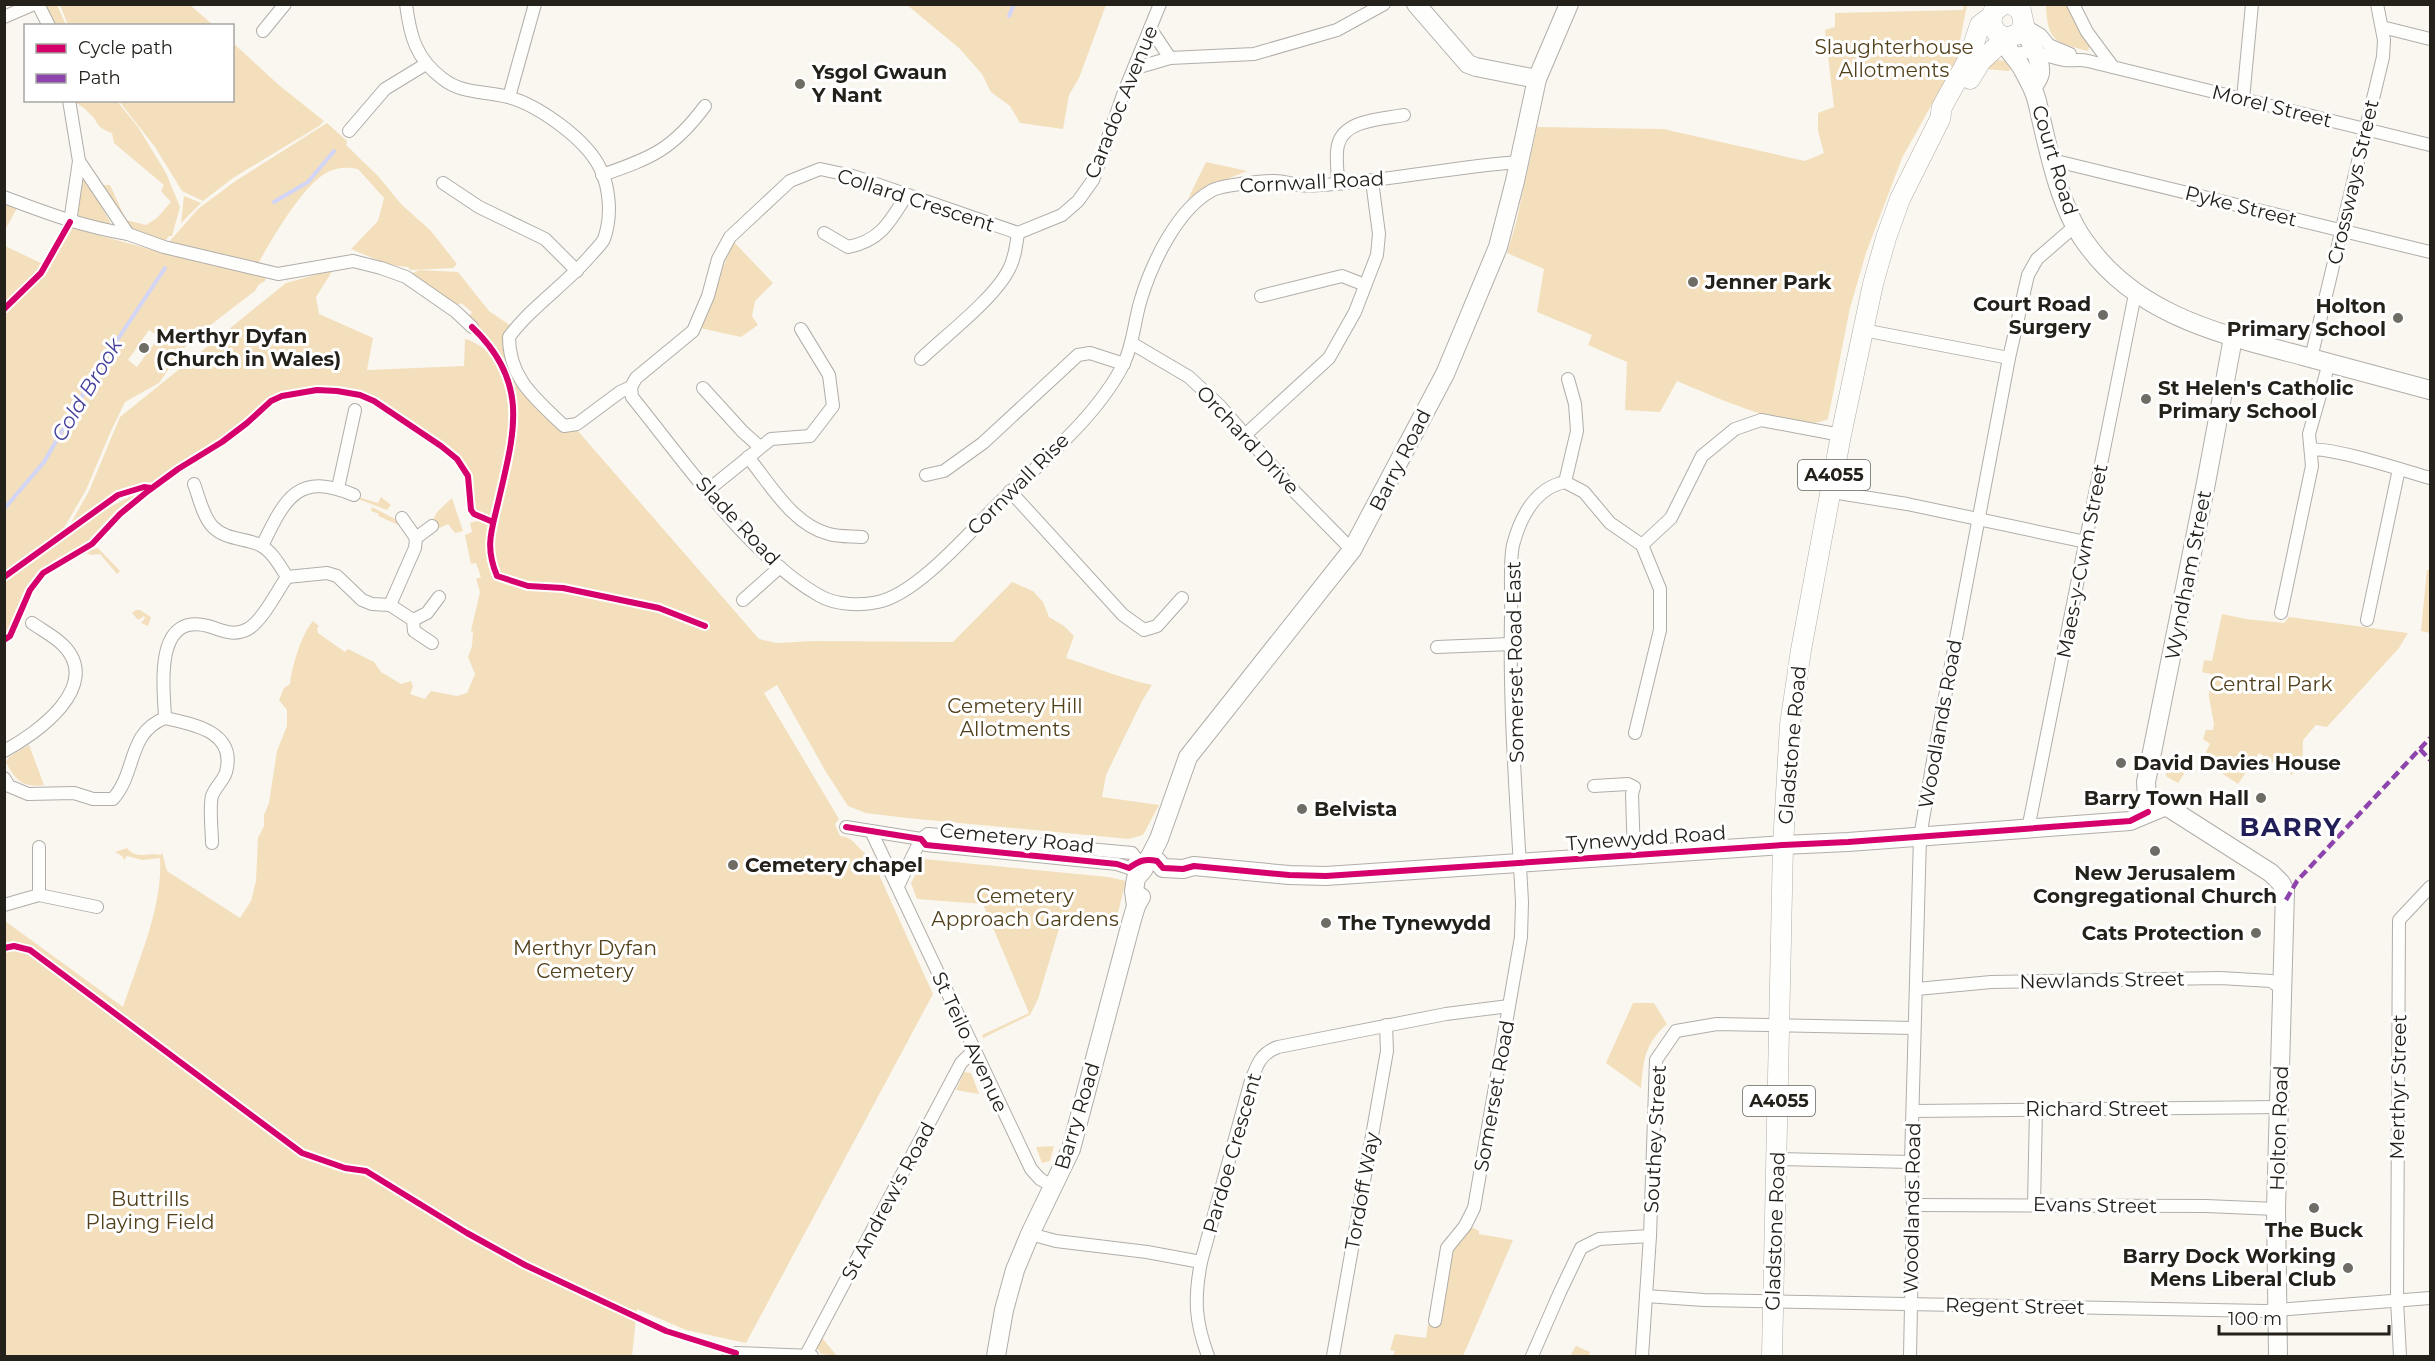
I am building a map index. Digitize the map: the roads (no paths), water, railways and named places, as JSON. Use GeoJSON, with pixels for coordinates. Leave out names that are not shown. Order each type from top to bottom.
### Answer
{"type":"FeatureCollection","features":[{"type":"Feature","properties":{"kind":"main road","name":"Court Road"},"geometry":{"type":"LineString","coordinates":[[2012,4],[2021,10],[2024,25]]}},
{"type":"Feature","properties":{"kind":"main road"},"geometry":{"type":"LineString","coordinates":[[2010,47],[2034,4]]}},
{"type":"Feature","properties":{"kind":"main road","name":"Court Road"},"geometry":{"type":"LineString","coordinates":[[1995,8],[1994,29],[2010,47]]}},
{"type":"Feature","properties":{"kind":"main road","name":"Gladstone Road"},"geometry":{"type":"LineString","coordinates":[[1772,1356],[1783,845],[1790,725],[1801,650],[1841,435],[1878,265],[1893,217],[1912,172],[1940,119],[1942,107],[1969,58],[1980,25],[1995,8]]}},
{"type":"Feature","properties":{"kind":"main road","name":"Gladstone Road"},"geometry":{"type":"LineString","coordinates":[[1940,119],[1952,111],[1981,61],[2010,47]]}},
{"type":"Feature","properties":{"kind":"street"},"geometry":{"type":"LineString","coordinates":[[4,16],[34,4]]}},
{"type":"Feature","properties":{"kind":"street"},"geometry":{"type":"LineString","coordinates":[[38,4],[48,24]]}},
{"type":"Feature","properties":{"kind":"street"},"geometry":{"type":"LineString","coordinates":[[263,31],[285,4]]}},
{"type":"Feature","properties":{"kind":"street"},"geometry":{"type":"LineString","coordinates":[[406,4],[410,36],[426,64],[444,80],[462,90],[509,97],[536,109],[561,125],[592,155],[602,175],[608,196],[608,220],[603,241],[577,271],[545,239],[479,207],[442,183]]}},
{"type":"Feature","properties":{"kind":"street"},"geometry":{"type":"LineString","coordinates":[[509,97],[535,4]]}},
{"type":"Feature","properties":{"kind":"street","name":"Caradoc Avenue"},"geometry":{"type":"LineString","coordinates":[[1018,233],[1062,215],[1078,201],[1093,180],[1160,4]]}},
{"type":"Feature","properties":{"kind":"street"},"geometry":{"type":"LineString","coordinates":[[1136,68],[1170,58],[1254,54],[1337,30],[1384,4]]}},
{"type":"Feature","properties":{"kind":"street"},"geometry":{"type":"LineString","coordinates":[[1416,4],[1468,64],[1476,68],[1538,79]]}},
{"type":"Feature","properties":{"kind":"street","name":"Barry Road"},"geometry":{"type":"LineString","coordinates":[[996,1356],[1010,1287],[1030,1234],[1071,1149],[1136,906],[1135,884],[1159,839],[1188,757],[1352,550],[1460,343],[1498,247],[1538,79],[1569,4]]}},
{"type":"Feature","properties":{"kind":"street"},"geometry":{"type":"LineString","coordinates":[[2073,4],[2087,32],[2114,67]]}},
{"type":"Feature","properties":{"kind":"street"},"geometry":{"type":"LineString","coordinates":[[2243,99],[2252,4]]}},
{"type":"Feature","properties":{"kind":"street","name":"Crossways Street"},"geometry":{"type":"LineString","coordinates":[[2311,358],[2383,57],[2384,40],[2377,4]]}},
{"type":"Feature","properties":{"kind":"street","name":"Court Road"},"geometry":{"type":"LineString","coordinates":[[2024,25],[2025,32],[2036,53],[2040,73],[2033,87]]}},
{"type":"Feature","properties":{"kind":"street","name":"Morel Street"},"geometry":{"type":"LineString","coordinates":[[2024,25],[2041,35],[2049,45],[2069,53],[2076,59]]}},
{"type":"Feature","properties":{"kind":"street"},"geometry":{"type":"LineString","coordinates":[[2382,27],[2430,39]]}},
{"type":"Feature","properties":{"kind":"street"},"geometry":{"type":"LineString","coordinates":[[1150,28],[1170,58]]}},
{"type":"Feature","properties":{"kind":"street","name":"Court Road"},"geometry":{"type":"LineString","coordinates":[[2010,47],[2033,87],[2063,197],[2082,238],[2097,257],[2135,294],[2190,323],[2233,338],[2430,390]]}},
{"type":"Feature","properties":{"kind":"street","name":"Morel Street"},"geometry":{"type":"LineString","coordinates":[[2010,47],[2019,52],[2068,60],[2076,59],[2114,67],[2430,145]]}},
{"type":"Feature","properties":{"kind":"street"},"geometry":{"type":"LineString","coordinates":[[349,131],[385,88],[426,64]]}},
{"type":"Feature","properties":{"kind":"street"},"geometry":{"type":"LineString","coordinates":[[69,102],[79,161],[70,222]]}},
{"type":"Feature","properties":{"kind":"street"},"geometry":{"type":"LineString","coordinates":[[602,175],[649,158],[676,141],[705,106]]}},
{"type":"Feature","properties":{"kind":"street"},"geometry":{"type":"LineString","coordinates":[[1338,183],[1337,147],[1340,137],[1353,126],[1404,115]]}},
{"type":"Feature","properties":{"kind":"street","name":"Pyke Street"},"geometry":{"type":"LineString","coordinates":[[2052,160],[2430,252]]}},
{"type":"Feature","properties":{"kind":"street"},"geometry":{"type":"LineString","coordinates":[[79,161],[128,234]]}},
{"type":"Feature","properties":{"kind":"street","name":"Cornwall Road"},"geometry":{"type":"LineString","coordinates":[[1132,344],[1140,300],[1160,249],[1188,210],[1212,189],[1278,180],[1301,186],[1372,181],[1447,169],[1519,162]]}},
{"type":"Feature","properties":{"kind":"street","name":"Collard Crescent"},"geometry":{"type":"LineString","coordinates":[[577,271],[509,337],[509,353],[521,382],[564,426],[577,424],[620,392],[631,387],[636,378],[693,331],[708,296],[718,259],[730,237],[790,181],[820,169],[853,176],[1018,233]]}},
{"type":"Feature","properties":{"kind":"street"},"geometry":{"type":"LineString","coordinates":[[1245,435],[1329,358],[1355,312],[1377,255],[1379,234],[1372,181]]}},
{"type":"Feature","properties":{"kind":"street"},"geometry":{"type":"LineString","coordinates":[[824,233],[848,247],[864,244],[887,227],[906,196]]}},
{"type":"Feature","properties":{"kind":"street"},"geometry":{"type":"LineString","coordinates":[[4,197],[70,222],[128,234],[164,247],[278,274],[353,261],[381,268],[406,277],[455,311],[472,327]]}},
{"type":"Feature","properties":{"kind":"street","name":"Woodlands Road"},"geometry":{"type":"LineString","coordinates":[[1910,1356],[1913,1205],[1911,1162],[1920,837],[2009,358],[2028,275],[2037,259],[2076,226]]}},
{"type":"Feature","properties":{"kind":"street"},"geometry":{"type":"LineString","coordinates":[[921,359],[999,286],[1015,255],[1018,233]]}},
{"type":"Feature","properties":{"kind":"street"},"geometry":{"type":"LineString","coordinates":[[1261,296],[1342,276],[1365,285]]}},
{"type":"Feature","properties":{"kind":"street","name":"Maes-y-Cwm Street"},"geometry":{"type":"LineString","coordinates":[[2028,829],[2135,294]]}},
{"type":"Feature","properties":{"kind":"street"},"geometry":{"type":"LineString","coordinates":[[708,490],[771,439],[810,436],[833,406],[829,375],[801,329]]}},
{"type":"Feature","properties":{"kind":"street"},"geometry":{"type":"LineString","coordinates":[[1863,330],[2009,358]]}},
{"type":"Feature","properties":{"kind":"street","name":"Wyndham Street"},"geometry":{"type":"LineString","coordinates":[[2148,812],[2146,782],[2233,338]]}},
{"type":"Feature","properties":{"kind":"street","name":"Orchard Drive"},"geometry":{"type":"LineString","coordinates":[[1132,344],[1189,377],[1220,406],[1308,506],[1352,550]]}},
{"type":"Feature","properties":{"kind":"street","name":"Cornwall Rise"},"geometry":{"type":"LineString","coordinates":[[880,602],[904,592],[945,557],[1095,409],[1124,364],[1132,344]]}},
{"type":"Feature","properties":{"kind":"street"},"geometry":{"type":"LineString","coordinates":[[926,475],[944,471],[983,443],[1078,355],[1090,353],[1124,364]]}},
{"type":"Feature","properties":{"kind":"street"},"geometry":{"type":"LineString","coordinates":[[2281,613],[2312,466],[2309,434],[2329,363]]}},
{"type":"Feature","properties":{"kind":"street"},"geometry":{"type":"LineString","coordinates":[[1568,379],[1575,404],[1577,431],[1565,482],[1584,492],[1610,523],[1642,545],[1660,589],[1660,630],[1635,733]]}},
{"type":"Feature","properties":{"kind":"street","name":"Slade Road"},"geometry":{"type":"LineString","coordinates":[[631,387],[633,397],[708,490],[755,544],[780,567],[822,598],[851,605],[880,602]]}},
{"type":"Feature","properties":{"kind":"street"},"geometry":{"type":"LineString","coordinates":[[703,388],[743,432],[760,447]]}},
{"type":"Feature","properties":{"kind":"street"},"geometry":{"type":"LineString","coordinates":[[338,488],[355,410]]}},
{"type":"Feature","properties":{"kind":"street"},"geometry":{"type":"LineString","coordinates":[[1642,545],[1671,518],[1702,456],[1735,429],[1761,420],[1841,435]]}},
{"type":"Feature","properties":{"kind":"street"},"geometry":{"type":"LineString","coordinates":[[2311,450],[2318,448],[2430,478]]}},
{"type":"Feature","properties":{"kind":"street"},"geometry":{"type":"LineString","coordinates":[[748,457],[789,508],[807,525],[830,535],[862,537]]}},
{"type":"Feature","properties":{"kind":"street"},"geometry":{"type":"LineString","coordinates":[[2367,620],[2399,469]]}},
{"type":"Feature","properties":{"kind":"street","name":"Somerset Road East"},"geometry":{"type":"LineString","coordinates":[[1520,863],[1511,644],[1513,547],[1526,511],[1544,491],[1555,484],[1565,482]]}},
{"type":"Feature","properties":{"kind":"street"},"geometry":{"type":"LineString","coordinates":[[194,484],[207,518],[213,527],[227,536],[262,546],[276,560],[287,577]]}},
{"type":"Feature","properties":{"kind":"street"},"geometry":{"type":"LineString","coordinates":[[262,546],[286,500],[297,491],[316,485],[338,488],[354,495]]}},
{"type":"Feature","properties":{"kind":"street"},"geometry":{"type":"LineString","coordinates":[[1010,492],[1123,615],[1144,630],[1158,626],[1182,598]]}},
{"type":"Feature","properties":{"kind":"street"},"geometry":{"type":"LineString","coordinates":[[1832,492],[1907,504],[2086,542]]}},
{"type":"Feature","properties":{"kind":"street"},"geometry":{"type":"LineString","coordinates":[[390,605],[415,548],[416,538],[402,518]]}},
{"type":"Feature","properties":{"kind":"street"},"geometry":{"type":"LineString","coordinates":[[416,538],[432,526]]}},
{"type":"Feature","properties":{"kind":"street"},"geometry":{"type":"LineString","coordinates":[[743,600],[780,567]]}},
{"type":"Feature","properties":{"kind":"street"},"geometry":{"type":"LineString","coordinates":[[165,718],[165,652],[177,632],[196,625],[230,633],[239,633],[250,628],[287,577],[327,573],[337,576],[362,600],[372,604],[390,605],[413,620]]}},
{"type":"Feature","properties":{"kind":"street"},"geometry":{"type":"LineString","coordinates":[[413,620],[427,613],[439,597]]}},
{"type":"Feature","properties":{"kind":"street"},"geometry":{"type":"LineString","coordinates":[[413,620],[414,632],[432,643]]}},
{"type":"Feature","properties":{"kind":"street"},"geometry":{"type":"LineString","coordinates":[[4,751],[30,737],[57,713],[69,696],[75,681],[74,663],[64,645],[32,623]]}},
{"type":"Feature","properties":{"kind":"street"},"geometry":{"type":"LineString","coordinates":[[1437,647],[1511,644]]}},
{"type":"Feature","properties":{"kind":"street"},"geometry":{"type":"LineString","coordinates":[[4,778],[9,786],[28,794],[74,793],[93,800],[113,799],[123,788],[140,737],[153,723],[165,718],[201,726],[219,737],[227,752],[226,771],[212,796],[212,843]]}},
{"type":"Feature","properties":{"kind":"street"},"geometry":{"type":"LineString","coordinates":[[1594,786],[1628,784],[1634,787],[1632,794],[1634,856]]}},
{"type":"Feature","properties":{"kind":"street","name":"Tynewydd Road"},"geometry":{"type":"LineString","coordinates":[[1147,863],[1163,868],[1183,869],[1194,866],[1305,876],[1920,837],[2130,821],[2166,806],[2271,873],[2281,883],[2286,900]]}},
{"type":"Feature","properties":{"kind":"street","name":"Cemetery Road"},"geometry":{"type":"LineString","coordinates":[[846,827],[921,839],[926,845],[1117,864],[1129,868],[1147,863]]}},
{"type":"Feature","properties":{"kind":"street","name":"St Teilo Avenue"},"geometry":{"type":"LineString","coordinates":[[871,831],[1031,1169],[1040,1179],[1054,1187]]}},
{"type":"Feature","properties":{"kind":"street"},"geometry":{"type":"LineString","coordinates":[[897,886],[921,839]]}},
{"type":"Feature","properties":{"kind":"street"},"geometry":{"type":"LineString","coordinates":[[39,847],[39,895]]}},
{"type":"Feature","properties":{"kind":"street","name":"Somerset Road"},"geometry":{"type":"LineString","coordinates":[[1435,1321],[1448,1248],[1465,1226],[1474,1208],[1521,937],[1520,863]]}},
{"type":"Feature","properties":{"kind":"street","name":"Merthyr Street"},"geometry":{"type":"LineString","coordinates":[[2400,1356],[2397,1300],[2399,920],[2430,887]]}},
{"type":"Feature","properties":{"kind":"street"},"geometry":{"type":"LineString","coordinates":[[4,905],[39,895],[97,907]]}},
{"type":"Feature","properties":{"kind":"street","name":"Holton Road"},"geometry":{"type":"LineString","coordinates":[[2278,1356],[2276,1209],[2286,900]]}},
{"type":"Feature","properties":{"kind":"street","name":"Newlands Street"},"geometry":{"type":"LineString","coordinates":[[1917,989],[1991,982],[2220,978],[2271,981],[2283,990]]}},
{"type":"Feature","properties":{"kind":"street","name":"Pardoe Crescent"},"geometry":{"type":"LineString","coordinates":[[1208,1356],[1196,1317],[1197,1282],[1256,1065],[1262,1056],[1278,1047],[1386,1025],[1509,1006]]}},
{"type":"Feature","properties":{"kind":"street","name":"Southey Street"},"geometry":{"type":"LineString","coordinates":[[1642,1356],[1650,1236],[1656,1060],[1676,1031],[1717,1024],[1914,1028]]}},
{"type":"Feature","properties":{"kind":"street","name":"Tordoff Way"},"geometry":{"type":"LineString","coordinates":[[1333,1356],[1387,1051],[1386,1025]]}},
{"type":"Feature","properties":{"kind":"street","name":"St Andrew's Road"},"geometry":{"type":"LineString","coordinates":[[809,1356],[961,1064],[975,1049]]}},
{"type":"Feature","properties":{"kind":"street","name":"Richard Street"},"geometry":{"type":"LineString","coordinates":[[1914,1111],[2279,1107]]}},
{"type":"Feature","properties":{"kind":"street"},"geometry":{"type":"LineString","coordinates":[[2034,1205],[2036,1109]]}},
{"type":"Feature","properties":{"kind":"street"},"geometry":{"type":"LineString","coordinates":[[1777,1159],[1911,1162]]}},
{"type":"Feature","properties":{"kind":"street","name":"Evans Street"},"geometry":{"type":"LineString","coordinates":[[1913,1205],[2206,1206],[2276,1209]]}},
{"type":"Feature","properties":{"kind":"street"},"geometry":{"type":"LineString","coordinates":[[1030,1234],[1056,1241],[1146,1252],[1201,1262]]}},
{"type":"Feature","properties":{"kind":"street"},"geometry":{"type":"LineString","coordinates":[[1532,1356],[1581,1248],[1599,1239],[1650,1236]]}},
{"type":"Feature","properties":{"kind":"street","name":"Regent Street"},"geometry":{"type":"LineString","coordinates":[[1646,1296],[1910,1304],[2276,1309],[2430,1298]]}},
{"type":"Feature","properties":{"kind":"street"},"geometry":{"type":"LineString","coordinates":[[729,1356],[736,1353],[750,1353],[809,1356]]}},
{"type":"Feature","properties":{"kind":"waterway"},"geometry":{"type":"LineString","coordinates":[[1009,16],[1014,4]]}},
{"type":"Feature","properties":{"kind":"waterway","name":"Cold Brook"},"geometry":{"type":"LineString","coordinates":[[274,202],[308,182],[334,151]]}},
{"type":"Feature","properties":{"kind":"waterway","name":"Cold Brook"},"geometry":{"type":"LineString","coordinates":[[4,509],[44,462],[96,372],[165,268]]}},
{"type":"Feature","properties":{"kind":"place","name":"Ysgol Gwaun Y Nant"},"geometry":{"type":"Point","coordinates":[800,84]}},
{"type":"Feature","properties":{"kind":"place","name":"Jenner Park"},"geometry":{"type":"Point","coordinates":[1693,282]}},
{"type":"Feature","properties":{"kind":"place","name":"Court Road Surgery"},"geometry":{"type":"Point","coordinates":[2103,315]}},
{"type":"Feature","properties":{"kind":"place","name":"Holton Primary School"},"geometry":{"type":"Point","coordinates":[2398,318]}},
{"type":"Feature","properties":{"kind":"place","name":"Merthyr Dyfan (Church in Wales)"},"geometry":{"type":"Point","coordinates":[144,348]}},
{"type":"Feature","properties":{"kind":"place","name":"St Helen's Catholic Primary School"},"geometry":{"type":"Point","coordinates":[2146,399]}},
{"type":"Feature","properties":{"kind":"place","name":"David Davies House"},"geometry":{"type":"Point","coordinates":[2121,763]}},
{"type":"Feature","properties":{"kind":"place","name":"Barry Town Hall"},"geometry":{"type":"Point","coordinates":[2261,798]}},
{"type":"Feature","properties":{"kind":"place","name":"Belvista"},"geometry":{"type":"Point","coordinates":[1302,809]}},
{"type":"Feature","properties":{"kind":"place","name":"New Jerusalem Congregational Church"},"geometry":{"type":"Point","coordinates":[2155,851]}},
{"type":"Feature","properties":{"kind":"place","name":"Cemetery chapel"},"geometry":{"type":"Point","coordinates":[733,865]}},
{"type":"Feature","properties":{"kind":"place","name":"The Tynewydd"},"geometry":{"type":"Point","coordinates":[1326,923]}},
{"type":"Feature","properties":{"kind":"place","name":"Cats Protection"},"geometry":{"type":"Point","coordinates":[2256,933]}},
{"type":"Feature","properties":{"kind":"place","name":"The Buck"},"geometry":{"type":"Point","coordinates":[2314,1208]}},
{"type":"Feature","properties":{"kind":"place","name":"Barry Dock Working Mens Liberal Club"},"geometry":{"type":"Point","coordinates":[2348,1268]}},
{"type":"Feature","properties":{"kind":"district","name":"BARRY"},"geometry":{"type":"Point","coordinates":[2291,827]}},
{"type":"Feature","properties":{"kind":"park label","name":"Slaughterhouse Allotments"},"geometry":{"type":"Point","coordinates":[1894,58]}},
{"type":"Feature","properties":{"kind":"park label","name":"Central Park"},"geometry":{"type":"Point","coordinates":[2271,684]}},
{"type":"Feature","properties":{"kind":"park label","name":"Cemetery Hill Allotments"},"geometry":{"type":"Point","coordinates":[1015,718]}},
{"type":"Feature","properties":{"kind":"park label","name":"Cemetery Approach Gardens"},"geometry":{"type":"Point","coordinates":[1025,908]}},
{"type":"Feature","properties":{"kind":"park label","name":"Merthyr Dyfan Cemetery"},"geometry":{"type":"Point","coordinates":[585,960]}},
{"type":"Feature","properties":{"kind":"park label","name":"Buttrills Playing Field"},"geometry":{"type":"Point","coordinates":[150,1210]}}]}
